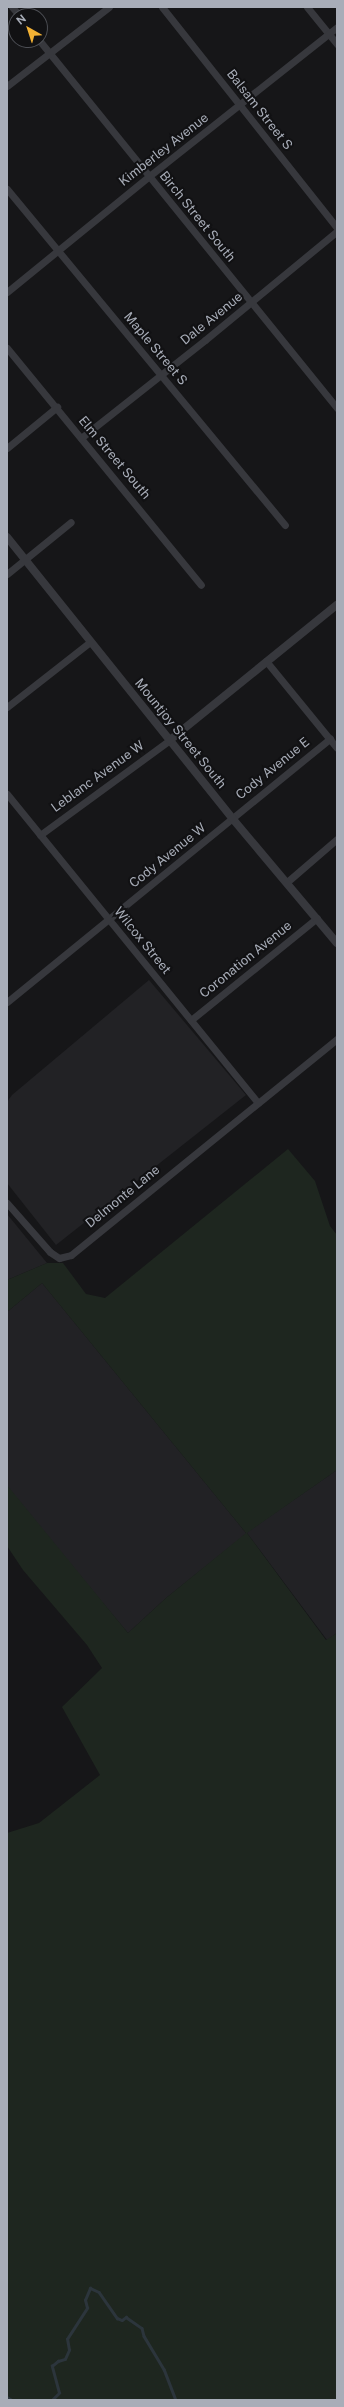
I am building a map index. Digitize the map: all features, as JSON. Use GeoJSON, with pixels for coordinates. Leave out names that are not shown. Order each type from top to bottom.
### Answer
{"type":"FeatureCollection","features":[{"type":"Feature","properties":{"kind":"street"},"geometry":{"type":"LineString","coordinates":[[7,86],[109,7]]}},
{"type":"Feature","properties":{"kind":"street","name":"Balsam Street S"},"geometry":{"type":"LineString","coordinates":[[162,7],[337,230]]}},
{"type":"Feature","properties":{"kind":"street"},"geometry":{"type":"LineString","coordinates":[[307,7],[337,44]]}},
{"type":"Feature","properties":{"kind":"street","name":"Kimberley Avenue"},"geometry":{"type":"LineString","coordinates":[[7,292],[148,176],[240,106],[337,28]]}},
{"type":"Feature","properties":{"kind":"street","name":"Birch Street South"},"geometry":{"type":"LineString","coordinates":[[45,48],[337,408]]}},
{"type":"Feature","properties":{"kind":"street","name":"Maple Street S"},"geometry":{"type":"LineString","coordinates":[[7,189],[284,525]]}},
{"type":"Feature","properties":{"kind":"street","name":"Dale Avenue"},"geometry":{"type":"LineString","coordinates":[[81,438],[251,303],[337,230]]}},
{"type":"Feature","properties":{"kind":"street","name":"Elm Street South"},"geometry":{"type":"LineString","coordinates":[[7,348],[202,585]]}},
{"type":"Feature","properties":{"kind":"street"},"geometry":{"type":"LineString","coordinates":[[7,448],[57,407]]}},
{"type":"Feature","properties":{"kind":"street"},"geometry":{"type":"LineString","coordinates":[[7,574],[71,522]]}},
{"type":"Feature","properties":{"kind":"street","name":"Mountjoy Street South"},"geometry":{"type":"LineString","coordinates":[[7,537],[232,818],[337,943]]}},
{"type":"Feature","properties":{"kind":"street"},"geometry":{"type":"LineString","coordinates":[[170,740],[337,605]]}},
{"type":"Feature","properties":{"kind":"street"},"geometry":{"type":"LineString","coordinates":[[7,707],[90,642]]}},
{"type":"Feature","properties":{"kind":"street"},"geometry":{"type":"LineString","coordinates":[[266,661],[337,748]]}},
{"type":"Feature","properties":{"kind":"street","name":"Cody Avenue E"},"geometry":{"type":"LineString","coordinates":[[232,818],[330,739]]}},
{"type":"Feature","properties":{"kind":"street","name":"Leblanc Avenue W"},"geometry":{"type":"LineString","coordinates":[[40,835],[170,740]]}},
{"type":"Feature","properties":{"kind":"street","name":"Wilcox Street"},"geometry":{"type":"LineString","coordinates":[[7,794],[258,1103]]}},
{"type":"Feature","properties":{"kind":"street","name":"Cody Avenue W"},"geometry":{"type":"LineString","coordinates":[[7,1002],[232,818]]}},
{"type":"Feature","properties":{"kind":"street"},"geometry":{"type":"LineString","coordinates":[[287,882],[337,839]]}},
{"type":"Feature","properties":{"kind":"street","name":"Coronation Avenue"},"geometry":{"type":"LineString","coordinates":[[191,1020],[317,918]]}},
{"type":"Feature","properties":{"kind":"street","name":"Delmonte Lane"},"geometry":{"type":"LineString","coordinates":[[7,1204],[50,1252],[59,1258],[71,1255],[337,1039]]}},
{"type":"Feature","properties":{"kind":"shaded area"},"geometry":{"type":"Polygon","coordinates":[[[149,980],[246,1095],[56,1245],[7,1183],[7,1102],[12,1095],[149,980]]]}},
{"type":"Feature","properties":{"kind":"shaded area"},"geometry":{"type":"Polygon","coordinates":[[[288,1149],[315,1181],[330,1226],[337,1235],[337,1470],[247,1533],[326,1640],[337,1633],[337,2400],[7,2400],[7,1833],[39,1823],[100,1775],[62,1707],[102,1668],[87,1645],[23,1570],[7,1546],[7,1485],[128,1633],[166,1598],[246,1533],[42,1283],[7,1312],[7,1280],[47,1263],[63,1263],[86,1294],[105,1298],[288,1149]]]}},
{"type":"Feature","properties":{"kind":"shaded area"},"geometry":{"type":"Polygon","coordinates":[[[7,1214],[47,1263],[7,1280],[7,1214]]]}},
{"type":"Feature","properties":{"kind":"shaded area"},"geometry":{"type":"Polygon","coordinates":[[[42,1283],[246,1533],[337,1470],[337,1633],[327,1640],[247,1533],[166,1598],[128,1633],[7,1488],[7,1312],[42,1283]]]}},
{"type":"Feature","properties":{"kind":"waterway"},"geometry":{"type":"LineString","coordinates":[[52,2400],[59,2393],[52,2366],[58,2361],[65,2359],[69,2350],[67,2339],[87,2308],[85,2300],[90,2288],[99,2292],[117,2318],[122,2320],[126,2317],[142,2328],[144,2336],[164,2369],[176,2400]]}},
{"type":"Feature","properties":{"kind":"waterway"},"geometry":{"type":"LineString","coordinates":[[7,2397],[12,2400]]}}]}
